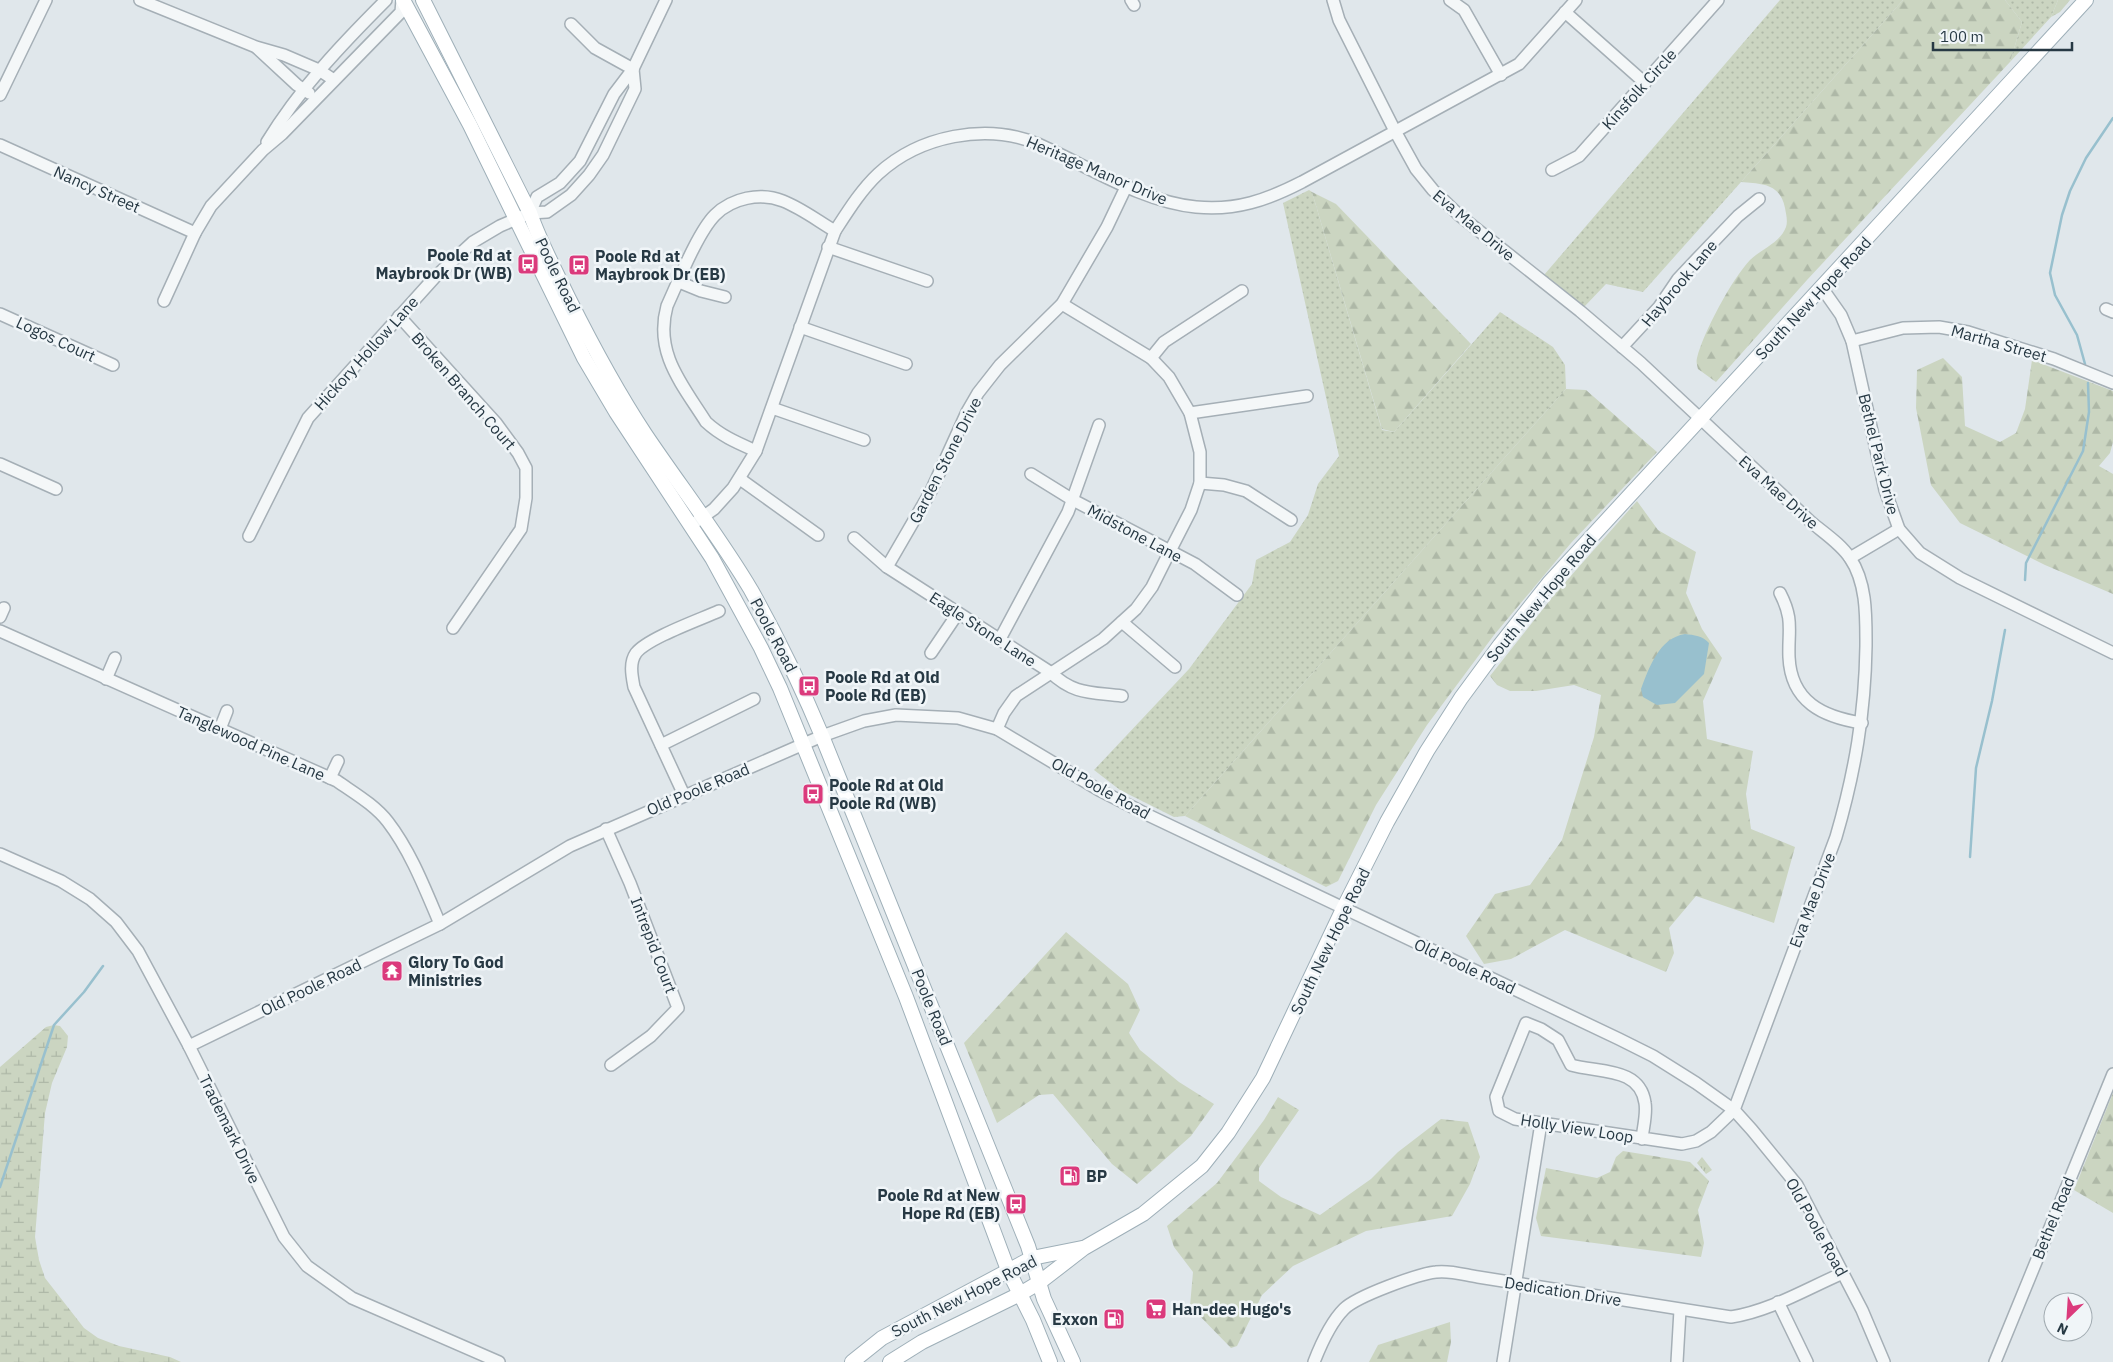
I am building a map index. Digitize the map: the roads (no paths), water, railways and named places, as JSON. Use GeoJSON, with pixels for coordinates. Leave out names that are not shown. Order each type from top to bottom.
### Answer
{"type":"FeatureCollection","features":[{"type":"Feature","properties":{"kind":"main road","name":"Poole Road"},"geometry":{"type":"LineString","coordinates":[[402,0],[470,125],[584,358],[616,412],[691,525],[761,648],[803,744],[906,997],[1008,1270],[1050,1362]]}},
{"type":"Feature","properties":{"kind":"main road","name":"Poole Road"},"geometry":{"type":"LineString","coordinates":[[423,0],[530,213],[558,278],[611,381],[645,434],[703,516],[750,590],[789,660],[822,736],[1032,1258],[1044,1299],[1073,1362]]}},
{"type":"Feature","properties":{"kind":"main road","name":"South New Hope Road"},"geometry":{"type":"LineString","coordinates":[[890,1362],[931,1337],[1020,1294],[1040,1282],[1084,1248],[1143,1214],[1202,1166],[1228,1133],[1263,1078],[1343,909],[1387,822],[1427,751],[1461,698],[1500,645],[1549,584],[2086,0]]}},
{"type":"Feature","properties":{"kind":"main road","name":"South New Hope Road"},"geometry":{"type":"LineString","coordinates":[[852,1362],[882,1338],[1032,1258],[1084,1248]]}},
{"type":"Feature","properties":{"kind":"street"},"geometry":{"type":"LineString","coordinates":[[0,95],[46,0]]}},
{"type":"Feature","properties":{"kind":"street"},"geometry":{"type":"LineString","coordinates":[[140,0],[256,47],[284,54],[319,70],[334,80]]}},
{"type":"Feature","properties":{"kind":"street"},"geometry":{"type":"LineString","coordinates":[[263,150],[303,89],[386,0]]}},
{"type":"Feature","properties":{"kind":"street"},"geometry":{"type":"LineString","coordinates":[[164,301],[195,233],[211,206],[263,150],[282,134],[401,12],[402,0]]}},
{"type":"Feature","properties":{"kind":"street"},"geometry":{"type":"LineString","coordinates":[[633,69],[635,89],[603,154],[589,175],[571,195],[547,212],[530,213],[537,198],[560,183],[580,161],[614,94],[633,69],[666,0]]}},
{"type":"Feature","properties":{"kind":"street","name":"Eva Mae Drive"},"geometry":{"type":"LineString","coordinates":[[1333,0],[1339,20],[1395,131],[1416,169],[1433,190],[1459,215],[1622,347],[1850,558],[1863,586],[1866,626],[1865,690],[1862,723],[1854,770],[1836,837],[1734,1110]]}},
{"type":"Feature","properties":{"kind":"street"},"geometry":{"type":"LineString","coordinates":[[1450,0],[1464,10],[1502,75]]}},
{"type":"Feature","properties":{"kind":"street","name":"Heritage Manor Drive"},"geometry":{"type":"LineString","coordinates":[[691,525],[714,508],[740,479],[756,451],[835,231],[854,201],[879,173],[918,148],[950,137],[979,134],[1008,136],[1023,139],[1168,202],[1196,207],[1226,207],[1252,203],[1277,195],[1502,75],[1519,64],[1576,0]]}},
{"type":"Feature","properties":{"kind":"street","name":"Kinsfolk Circle"},"geometry":{"type":"LineString","coordinates":[[1552,170],[1579,156],[1718,0]]}},
{"type":"Feature","properties":{"kind":"street"},"geometry":{"type":"LineString","coordinates":[[1566,12],[1644,83]]}},
{"type":"Feature","properties":{"kind":"street"},"geometry":{"type":"LineString","coordinates":[[570,24],[595,48],[633,69]]}},
{"type":"Feature","properties":{"kind":"street"},"geometry":{"type":"LineString","coordinates":[[256,47],[307,93],[323,92]]}},
{"type":"Feature","properties":{"kind":"street","name":"Nancy Street"},"geometry":{"type":"LineString","coordinates":[[0,145],[195,233]]}},
{"type":"Feature","properties":{"kind":"street","name":"Garden Stone Drive"},"geometry":{"type":"LineString","coordinates":[[888,568],[932,491],[967,412],[978,393],[1006,359],[1062,304],[1107,227],[1126,185]]}},
{"type":"Feature","properties":{"kind":"street"},"geometry":{"type":"LineString","coordinates":[[756,451],[721,434],[706,422],[669,361],[663,337],[664,316],[710,221],[721,210],[744,198],[761,197],[781,200],[835,231]]}},
{"type":"Feature","properties":{"kind":"street","name":"Haybrook Lane"},"geometry":{"type":"LineString","coordinates":[[1622,347],[1659,308],[1678,279],[1738,216],[1759,199]]}},
{"type":"Feature","properties":{"kind":"street","name":"Hickory Hollow Lane"},"geometry":{"type":"LineString","coordinates":[[249,536],[308,418],[446,266],[473,242],[500,226],[530,213]]}},
{"type":"Feature","properties":{"kind":"street"},"geometry":{"type":"LineString","coordinates":[[828,247],[927,281]]}},
{"type":"Feature","properties":{"kind":"street"},"geometry":{"type":"LineString","coordinates":[[679,282],[701,292],[725,297]]}},
{"type":"Feature","properties":{"kind":"street","name":"Bethel Park Drive"},"geometry":{"type":"LineString","coordinates":[[1822,288],[1841,315],[1852,341],[1885,490],[1899,529],[1920,554],[1960,578],[2113,653]]}},
{"type":"Feature","properties":{"kind":"street"},"geometry":{"type":"LineString","coordinates":[[1151,358],[1164,342],[1242,291]]}},
{"type":"Feature","properties":{"kind":"street"},"geometry":{"type":"LineString","coordinates":[[997,729],[1004,713],[1016,696],[1103,639],[1136,609],[1152,587],[1191,510],[1200,483],[1200,452],[1190,413],[1169,377],[1151,358],[1062,304]]}},
{"type":"Feature","properties":{"kind":"street","name":"Logos Court"},"geometry":{"type":"LineString","coordinates":[[0,314],[113,365]]}},
{"type":"Feature","properties":{"kind":"street","name":"Broken Branch Court"},"geometry":{"type":"LineString","coordinates":[[399,316],[496,423],[526,468],[526,498],[521,529],[453,628]]}},
{"type":"Feature","properties":{"kind":"street"},"geometry":{"type":"LineString","coordinates":[[800,327],[906,364]]}},
{"type":"Feature","properties":{"kind":"street","name":"Martha Street"},"geometry":{"type":"LineString","coordinates":[[1852,341],[1903,328],[1939,327],[1968,332],[2054,359],[2113,383]]}},
{"type":"Feature","properties":{"kind":"street"},"geometry":{"type":"LineString","coordinates":[[1190,413],[1307,396]]}},
{"type":"Feature","properties":{"kind":"street"},"geometry":{"type":"LineString","coordinates":[[772,408],[864,440]]}},
{"type":"Feature","properties":{"kind":"street"},"geometry":{"type":"LineString","coordinates":[[1000,639],[1073,500],[1099,425]]}},
{"type":"Feature","properties":{"kind":"street"},"geometry":{"type":"LineString","coordinates":[[0,464],[56,489]]}},
{"type":"Feature","properties":{"kind":"street","name":"Midstone Lane"},"geometry":{"type":"LineString","coordinates":[[1031,474],[1073,500],[1195,564],[1237,595]]}},
{"type":"Feature","properties":{"kind":"street"},"geometry":{"type":"LineString","coordinates":[[740,479],[818,534]]}},
{"type":"Feature","properties":{"kind":"street"},"geometry":{"type":"LineString","coordinates":[[1200,483],[1224,485],[1246,491],[1291,520]]}},
{"type":"Feature","properties":{"kind":"street"},"geometry":{"type":"LineString","coordinates":[[1850,558],[1899,529]]}},
{"type":"Feature","properties":{"kind":"street","name":"Eagle Stone Lane"},"geometry":{"type":"LineString","coordinates":[[854,538],[888,568],[1000,639],[1072,689],[1122,696]]}},
{"type":"Feature","properties":{"kind":"street"},"geometry":{"type":"LineString","coordinates":[[1780,594],[1788,609],[1790,622],[1789,658],[1796,685],[1807,700],[1828,716],[1862,723]]}},
{"type":"Feature","properties":{"kind":"street"},"geometry":{"type":"LineString","coordinates":[[684,795],[634,687],[630,670],[636,654],[649,643],[719,611]]}},
{"type":"Feature","properties":{"kind":"street"},"geometry":{"type":"LineString","coordinates":[[931,653],[958,612]]}},
{"type":"Feature","properties":{"kind":"street"},"geometry":{"type":"LineString","coordinates":[[1122,622],[1175,667]]}},
{"type":"Feature","properties":{"kind":"street","name":"Tanglewood Pine Lane"},"geometry":{"type":"LineString","coordinates":[[0,631],[330,778],[368,804],[388,821],[417,870],[440,924]]}},
{"type":"Feature","properties":{"kind":"street"},"geometry":{"type":"LineString","coordinates":[[106,679],[115,658]]}},
{"type":"Feature","properties":{"kind":"street"},"geometry":{"type":"LineString","coordinates":[[661,745],[754,699]]}},
{"type":"Feature","properties":{"kind":"street"},"geometry":{"type":"LineString","coordinates":[[220,729],[227,711]]}},
{"type":"Feature","properties":{"kind":"street","name":"Old Poole Road"},"geometry":{"type":"LineString","coordinates":[[189,1046],[440,924],[570,846],[803,744],[864,721],[896,715],[958,718],[997,729],[1107,794],[1343,909],[1619,1039],[1653,1056],[1696,1083],[1734,1110],[1797,1185],[1842,1273],[1884,1362]]}},
{"type":"Feature","properties":{"kind":"street"},"geometry":{"type":"LineString","coordinates":[[330,778],[338,761]]}},
{"type":"Feature","properties":{"kind":"street","name":"Intrepid Court"},"geometry":{"type":"LineString","coordinates":[[606,829],[630,883],[678,1008],[651,1036],[611,1065]]}},
{"type":"Feature","properties":{"kind":"street","name":"Trademark Drive"},"geometry":{"type":"LineString","coordinates":[[0,854],[90,898],[116,922],[138,951],[189,1046],[284,1237],[307,1266],[352,1298],[499,1362]]}},
{"type":"Feature","properties":{"kind":"street","name":"Holly View Loop"},"geometry":{"type":"LineString","coordinates":[[1642,1139],[1646,1104],[1640,1086],[1626,1075],[1571,1065],[1558,1040],[1541,1029],[1526,1023],[1496,1096],[1499,1111],[1515,1119],[1642,1139],[1682,1144],[1696,1141],[1711,1132],[1734,1110]]}},
{"type":"Feature","properties":{"kind":"street","name":"Bethel Road"},"geometry":{"type":"LineString","coordinates":[[1994,1362],[2113,1074]]}},
{"type":"Feature","properties":{"kind":"street"},"geometry":{"type":"LineString","coordinates":[[1504,1362],[1542,1124]]}},
{"type":"Feature","properties":{"kind":"street","name":"Dedication Drive"},"geometry":{"type":"LineString","coordinates":[[1314,1362],[1333,1324],[1345,1308],[1360,1298],[1436,1272],[1731,1317],[1747,1314],[1778,1302],[1842,1273]]}},
{"type":"Feature","properties":{"kind":"street"},"geometry":{"type":"LineString","coordinates":[[1778,1302],[1807,1362]]}},
{"type":"Feature","properties":{"kind":"street"},"geometry":{"type":"LineString","coordinates":[[1677,1362],[1680,1310]]}},
{"type":"Feature","properties":{"kind":"water"},"geometry":{"type":"Polygon","coordinates":[[[1685,634],[1701,637],[1709,643],[1704,674],[1675,703],[1657,705],[1643,697],[1641,689],[1644,681],[1656,655],[1668,641],[1685,634]]]}},
{"type":"Feature","properties":{"kind":"waterway"},"geometry":{"type":"LineString","coordinates":[[2085,364],[2077,335],[2055,295],[2050,273],[2062,215],[2070,191],[2086,158],[2113,118]]}},
{"type":"Feature","properties":{"kind":"waterway"},"geometry":{"type":"LineString","coordinates":[[2025,580],[2026,563],[2083,451],[2089,412],[2088,383]]}},
{"type":"Feature","properties":{"kind":"waterway"},"geometry":{"type":"LineString","coordinates":[[1970,857],[1976,768],[1992,701],[2005,630]]}},
{"type":"Feature","properties":{"kind":"waterway"},"geometry":{"type":"LineString","coordinates":[[0,1187],[54,1025],[84,992],[103,966]]}},
{"type":"Feature","properties":{"kind":"place","name":"Poole Rd at Maybrook Dr (WB)"},"geometry":{"type":"Point","coordinates":[528,264]}},
{"type":"Feature","properties":{"kind":"place","name":"Poole Rd at Maybrook Dr (EB)"},"geometry":{"type":"Point","coordinates":[579,265]}},
{"type":"Feature","properties":{"kind":"place","name":"Poole Rd at Old Poole Rd (EB)"},"geometry":{"type":"Point","coordinates":[809,686]}},
{"type":"Feature","properties":{"kind":"place","name":"Poole Rd at Old Poole Rd (WB)"},"geometry":{"type":"Point","coordinates":[813,794]}},
{"type":"Feature","properties":{"kind":"place","name":"Glory To God Ministries"},"geometry":{"type":"Point","coordinates":[392,971]}},
{"type":"Feature","properties":{"kind":"place","name":"BP"},"geometry":{"type":"Point","coordinates":[1070,1176]}},
{"type":"Feature","properties":{"kind":"place","name":"Poole Rd at New Hope Rd (EB)"},"geometry":{"type":"Point","coordinates":[1016,1204]}},
{"type":"Feature","properties":{"kind":"place","name":"Han-dee Hugo's"},"geometry":{"type":"Point","coordinates":[1156,1309]}},
{"type":"Feature","properties":{"kind":"place","name":"Exxon"},"geometry":{"type":"Point","coordinates":[1114,1319]}}]}
